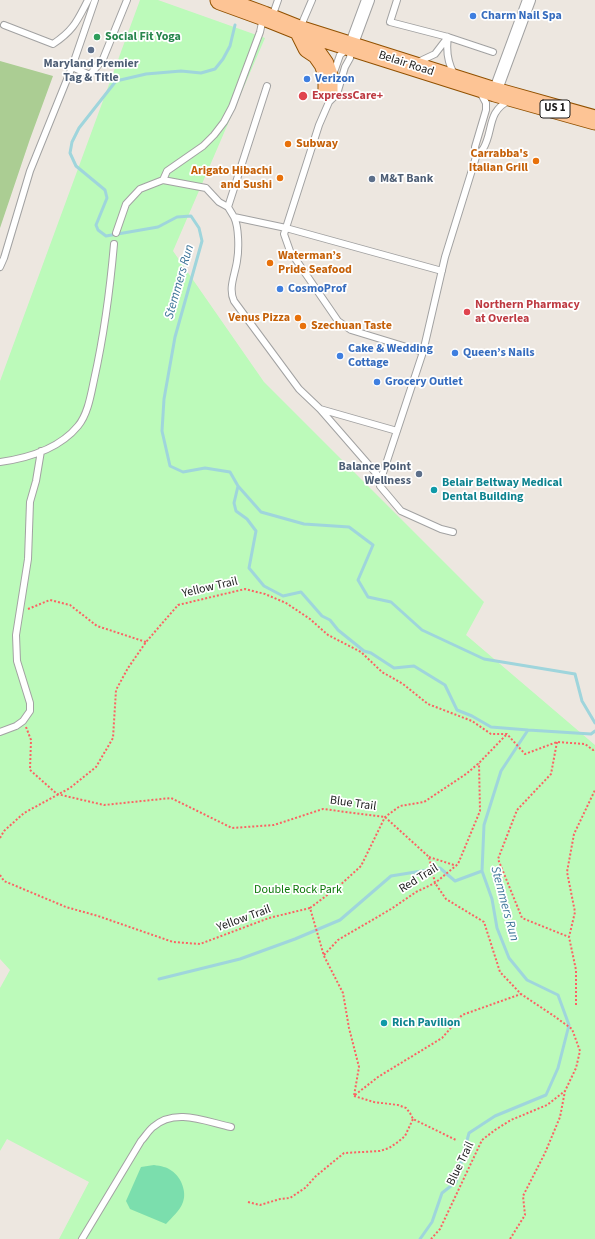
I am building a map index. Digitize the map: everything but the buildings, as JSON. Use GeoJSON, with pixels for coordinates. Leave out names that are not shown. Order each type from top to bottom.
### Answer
{"type":"FeatureCollection","features":[{"type":"Feature","properties":{"kind":"main road","name":"Belair Road"},"geometry":{"type":"LineString","coordinates":[[220,0],[299,30],[495,92],[595,120]]}},
{"type":"Feature","properties":{"kind":"main road"},"geometry":{"type":"LineString","coordinates":[[299,30],[308,48],[317,54],[324,64],[328,75],[328,96]]}},
{"type":"Feature","properties":{"kind":"street"},"geometry":{"type":"LineString","coordinates":[[351,46],[368,0]]}},
{"type":"Feature","properties":{"kind":"street"},"geometry":{"type":"LineString","coordinates":[[495,92],[529,0]]}},
{"type":"Feature","properties":{"kind":"lane"},"geometry":{"type":"LineString","coordinates":[[4,25],[54,44],[66,36],[77,22],[88,0]]}},
{"type":"Feature","properties":{"kind":"lane"},"geometry":{"type":"LineString","coordinates":[[0,267],[30,171],[72,67],[95,0]]}},
{"type":"Feature","properties":{"kind":"lane"},"geometry":{"type":"LineString","coordinates":[[72,67],[90,74],[103,59],[126,0]]}},
{"type":"Feature","properties":{"kind":"lane"},"geometry":{"type":"LineString","coordinates":[[163,180],[167,170],[203,146],[224,122],[238,94],[260,32],[278,0]]}},
{"type":"Feature","properties":{"kind":"lane"},"geometry":{"type":"LineString","coordinates":[[299,30],[312,0]]}},
{"type":"Feature","properties":{"kind":"lane"},"geometry":{"type":"LineString","coordinates":[[397,0],[390,22],[448,37],[493,52]]}},
{"type":"Feature","properties":{"kind":"lane"},"geometry":{"type":"LineString","coordinates":[[409,65],[435,54],[448,37]]}},
{"type":"Feature","properties":{"kind":"lane"},"geometry":{"type":"LineString","coordinates":[[448,37],[450,67],[458,80]]}},
{"type":"Feature","properties":{"kind":"lane"},"geometry":{"type":"LineString","coordinates":[[351,46],[340,55],[284,234],[290,251],[338,321],[351,330],[423,352]]}},
{"type":"Feature","properties":{"kind":"lane"},"geometry":{"type":"LineString","coordinates":[[328,96],[337,94],[345,67],[350,58],[351,46]]}},
{"type":"Feature","properties":{"kind":"lane"},"geometry":{"type":"LineString","coordinates":[[228,207],[267,86]]}},
{"type":"Feature","properties":{"kind":"lane"},"geometry":{"type":"LineString","coordinates":[[476,157],[475,146],[486,110],[486,103],[477,86]]}},
{"type":"Feature","properties":{"kind":"lane"},"geometry":{"type":"LineString","coordinates":[[453,532],[441,529],[402,511],[380,486],[381,479],[423,352],[445,257],[476,157],[483,148],[496,112],[503,104],[515,98]]}},
{"type":"Feature","properties":{"kind":"lane"},"geometry":{"type":"LineString","coordinates":[[116,233],[126,204],[140,189],[163,180],[206,188],[219,202],[228,207],[238,224],[238,260],[230,294],[299,389],[320,409],[381,479]]}},
{"type":"Feature","properties":{"kind":"lane"},"geometry":{"type":"LineString","coordinates":[[234,217],[286,228],[442,271]]}},
{"type":"Feature","properties":{"kind":"lane"},"geometry":{"type":"LineString","coordinates":[[0,462],[33,455],[52,447],[63,440],[79,425],[85,413],[97,366],[109,300],[114,244]]}},
{"type":"Feature","properties":{"kind":"lane"},"geometry":{"type":"LineString","coordinates":[[320,409],[397,431]]}},
{"type":"Feature","properties":{"kind":"lane"},"geometry":{"type":"LineString","coordinates":[[0,732],[16,726],[23,721],[30,711],[30,703],[17,661],[16,635],[28,559],[30,502],[36,482],[41,451]]}},
{"type":"Feature","properties":{"kind":"lane"},"geometry":{"type":"LineString","coordinates":[[82,1239],[141,1141],[152,1127],[160,1121],[186,1117],[195,1117],[212,1123],[231,1127]]}},
{"type":"Feature","properties":{"kind":"path","name":"Yellow Trail"},"geometry":{"type":"LineString","coordinates":[[0,838],[4,831],[24,813],[70,788],[96,768],[113,738],[116,690],[128,668],[146,642],[178,605],[245,589],[265,594],[286,603],[310,619],[328,635],[361,652],[382,672],[403,684],[428,704],[472,721],[491,734],[507,734]]}},
{"type":"Feature","properties":{"kind":"path"},"geometry":{"type":"LineString","coordinates":[[19,613],[50,600],[70,605],[97,626],[146,642]]}},
{"type":"Feature","properties":{"kind":"path","name":"Blue Trail"},"geometry":{"type":"LineString","coordinates":[[23,721],[32,740],[30,770],[57,794],[104,805],[171,798],[232,828],[274,825],[323,809],[385,817],[429,857],[435,883],[446,899],[484,922],[500,972],[522,994],[572,1029],[580,1051],[576,1068],[565,1091],[560,1117],[545,1153],[523,1196],[524,1215],[510,1239]]}},
{"type":"Feature","properties":{"kind":"path"},"geometry":{"type":"LineString","coordinates":[[354,1096],[359,1067],[349,1028],[343,993],[324,956],[310,908],[338,887],[361,866],[385,817],[400,806],[424,802],[466,774],[479,763],[507,734],[525,754],[556,742],[585,744],[594,750],[595,754]]}},
{"type":"Feature","properties":{"kind":"path"},"geometry":{"type":"LineString","coordinates":[[556,742],[551,774],[517,810],[498,859],[522,918],[569,937]]}},
{"type":"Feature","properties":{"kind":"path","name":"Red Trail"},"geometry":{"type":"LineString","coordinates":[[324,956],[338,940],[391,909],[411,895],[435,883],[458,864],[480,811],[479,763]]}},
{"type":"Feature","properties":{"kind":"path"},"geometry":{"type":"LineString","coordinates":[[576,1005],[576,970],[569,937],[575,912],[568,872],[574,834],[595,790]]}},
{"type":"Feature","properties":{"kind":"path"},"geometry":{"type":"LineString","coordinates":[[429,857],[455,866]]}},
{"type":"Feature","properties":{"kind":"path","name":"Yellow Trail"},"geometry":{"type":"LineString","coordinates":[[0,875],[4,881],[66,907],[98,916],[173,942],[200,944],[269,918],[310,908]]}},
{"type":"Feature","properties":{"kind":"path"},"geometry":{"type":"LineString","coordinates":[[354,1096],[378,1077],[442,1038],[462,1015],[522,994]]}},
{"type":"Feature","properties":{"kind":"path","name":"Blue Trail"},"geometry":{"type":"LineString","coordinates":[[431,1239],[440,1229],[482,1140],[511,1120],[547,1105],[565,1091]]}},
{"type":"Feature","properties":{"kind":"path"},"geometry":{"type":"LineString","coordinates":[[354,1096],[374,1102],[398,1105],[406,1108],[413,1119],[456,1140]]}},
{"type":"Feature","properties":{"kind":"path"},"geometry":{"type":"LineString","coordinates":[[248,1202],[260,1205],[280,1199],[290,1198],[305,1188],[316,1176],[344,1153],[380,1151],[390,1148],[405,1136],[413,1119]]}},
{"type":"Feature","properties":{"kind":"green space","name":"Double Rock Park"},"geometry":{"type":"Polygon","coordinates":[[[140,0],[158,0],[265,38],[173,251],[264,382],[484,602],[466,635],[595,745],[595,1239],[59,1239],[89,1182],[7,1139],[0,1151],[0,988],[10,970],[0,959],[0,381],[140,0]]]}},
{"type":"Feature","properties":{"kind":"green space"},"geometry":{"type":"Polygon","coordinates":[[[0,61],[53,76],[0,228],[0,61]]]}},
{"type":"Feature","properties":{"kind":"green space"},"geometry":{"type":"Polygon","coordinates":[[[154,1165],[166,1168],[175,1174],[184,1189],[182,1205],[166,1224],[130,1209],[126,1201],[141,1167],[154,1165]]]}},
{"type":"Feature","properties":{"kind":"waterway","name":"Stemmers Run"},"geometry":{"type":"LineString","coordinates":[[235,25],[230,46],[223,59],[215,69],[201,73],[181,71],[146,74],[116,81],[79,128],[72,142],[70,153],[76,166],[105,190],[107,198],[96,225],[98,230],[106,236],[158,227],[177,217],[191,216],[199,228],[202,241],[175,337],[164,399],[162,431],[170,466],[183,472],[205,468],[230,472],[238,486],[261,512],[304,524],[349,527],[373,545],[358,580],[368,597],[391,602],[422,630],[484,659],[575,674],[582,701],[595,723]]}},
{"type":"Feature","properties":{"kind":"waterway","name":"Stemmers Run"},"geometry":{"type":"LineString","coordinates":[[238,486],[234,503],[236,511],[247,519],[256,531],[249,568],[264,586],[283,596],[301,592],[322,616],[330,620],[338,630],[364,651],[371,653],[394,668],[414,666],[445,685],[457,710],[472,716],[491,727],[528,730]]}},
{"type":"Feature","properties":{"kind":"waterway","name":"Stemmers Run"},"geometry":{"type":"LineString","coordinates":[[420,1239],[432,1222],[442,1193],[456,1182],[469,1133],[495,1116],[546,1095],[558,1068],[569,1025],[558,995],[527,980],[509,958],[497,928],[492,899],[482,871],[484,825],[501,771],[528,730],[591,734],[595,731]]}},
{"type":"Feature","properties":{"kind":"waterway"},"geometry":{"type":"LineString","coordinates":[[159,979],[240,959],[295,939],[340,920],[391,876],[440,868],[455,881],[482,871]]}},
{"type":"Feature","properties":{"kind":"place","name":"Charm Nail Spa"},"geometry":{"type":"Point","coordinates":[473,16]}},
{"type":"Feature","properties":{"kind":"place","name":"Social Fit Yoga"},"geometry":{"type":"Point","coordinates":[97,37]}},
{"type":"Feature","properties":{"kind":"place","name":"Maryland Premier Tag & Title"},"geometry":{"type":"Point","coordinates":[91,50]}},
{"type":"Feature","properties":{"kind":"place","name":"Verizon"},"geometry":{"type":"Point","coordinates":[307,79]}},
{"type":"Feature","properties":{"kind":"place","name":"ExpressCare+"},"geometry":{"type":"Point","coordinates":[303,96]}},
{"type":"Feature","properties":{"kind":"place","name":"Subway"},"geometry":{"type":"Point","coordinates":[288,144]}},
{"type":"Feature","properties":{"kind":"place","name":"Carrabba's Italian Grill"},"geometry":{"type":"Point","coordinates":[536,161]}},
{"type":"Feature","properties":{"kind":"place","name":"Arigato Hibachi and Sushi"},"geometry":{"type":"Point","coordinates":[280,178]}},
{"type":"Feature","properties":{"kind":"place","name":"M&T Bank"},"geometry":{"type":"Point","coordinates":[372,179]}},
{"type":"Feature","properties":{"kind":"place","name":"Waterman’s Pride Seafood"},"geometry":{"type":"Point","coordinates":[270,263]}},
{"type":"Feature","properties":{"kind":"place","name":"CosmoProf"},"geometry":{"type":"Point","coordinates":[280,289]}},
{"type":"Feature","properties":{"kind":"place","name":"Northern Pharmacy at Overlea"},"geometry":{"type":"Point","coordinates":[467,312]}},
{"type":"Feature","properties":{"kind":"place","name":"Venus Pizza"},"geometry":{"type":"Point","coordinates":[298,318]}},
{"type":"Feature","properties":{"kind":"place","name":"Szechuan Taste"},"geometry":{"type":"Point","coordinates":[303,326]}},
{"type":"Feature","properties":{"kind":"place","name":"Queen’s Nails"},"geometry":{"type":"Point","coordinates":[455,353]}},
{"type":"Feature","properties":{"kind":"place","name":"Cake & Wedding Cottage"},"geometry":{"type":"Point","coordinates":[340,356]}},
{"type":"Feature","properties":{"kind":"place","name":"Grocery Outlet"},"geometry":{"type":"Point","coordinates":[377,382]}},
{"type":"Feature","properties":{"kind":"place","name":"Balance Point Wellness"},"geometry":{"type":"Point","coordinates":[419,474]}},
{"type":"Feature","properties":{"kind":"place","name":"Belair Beltway Medical Dental Building"},"geometry":{"type":"Point","coordinates":[434,490]}},
{"type":"Feature","properties":{"kind":"place","name":"Rich Pavilion"},"geometry":{"type":"Point","coordinates":[384,1023]}}]}
